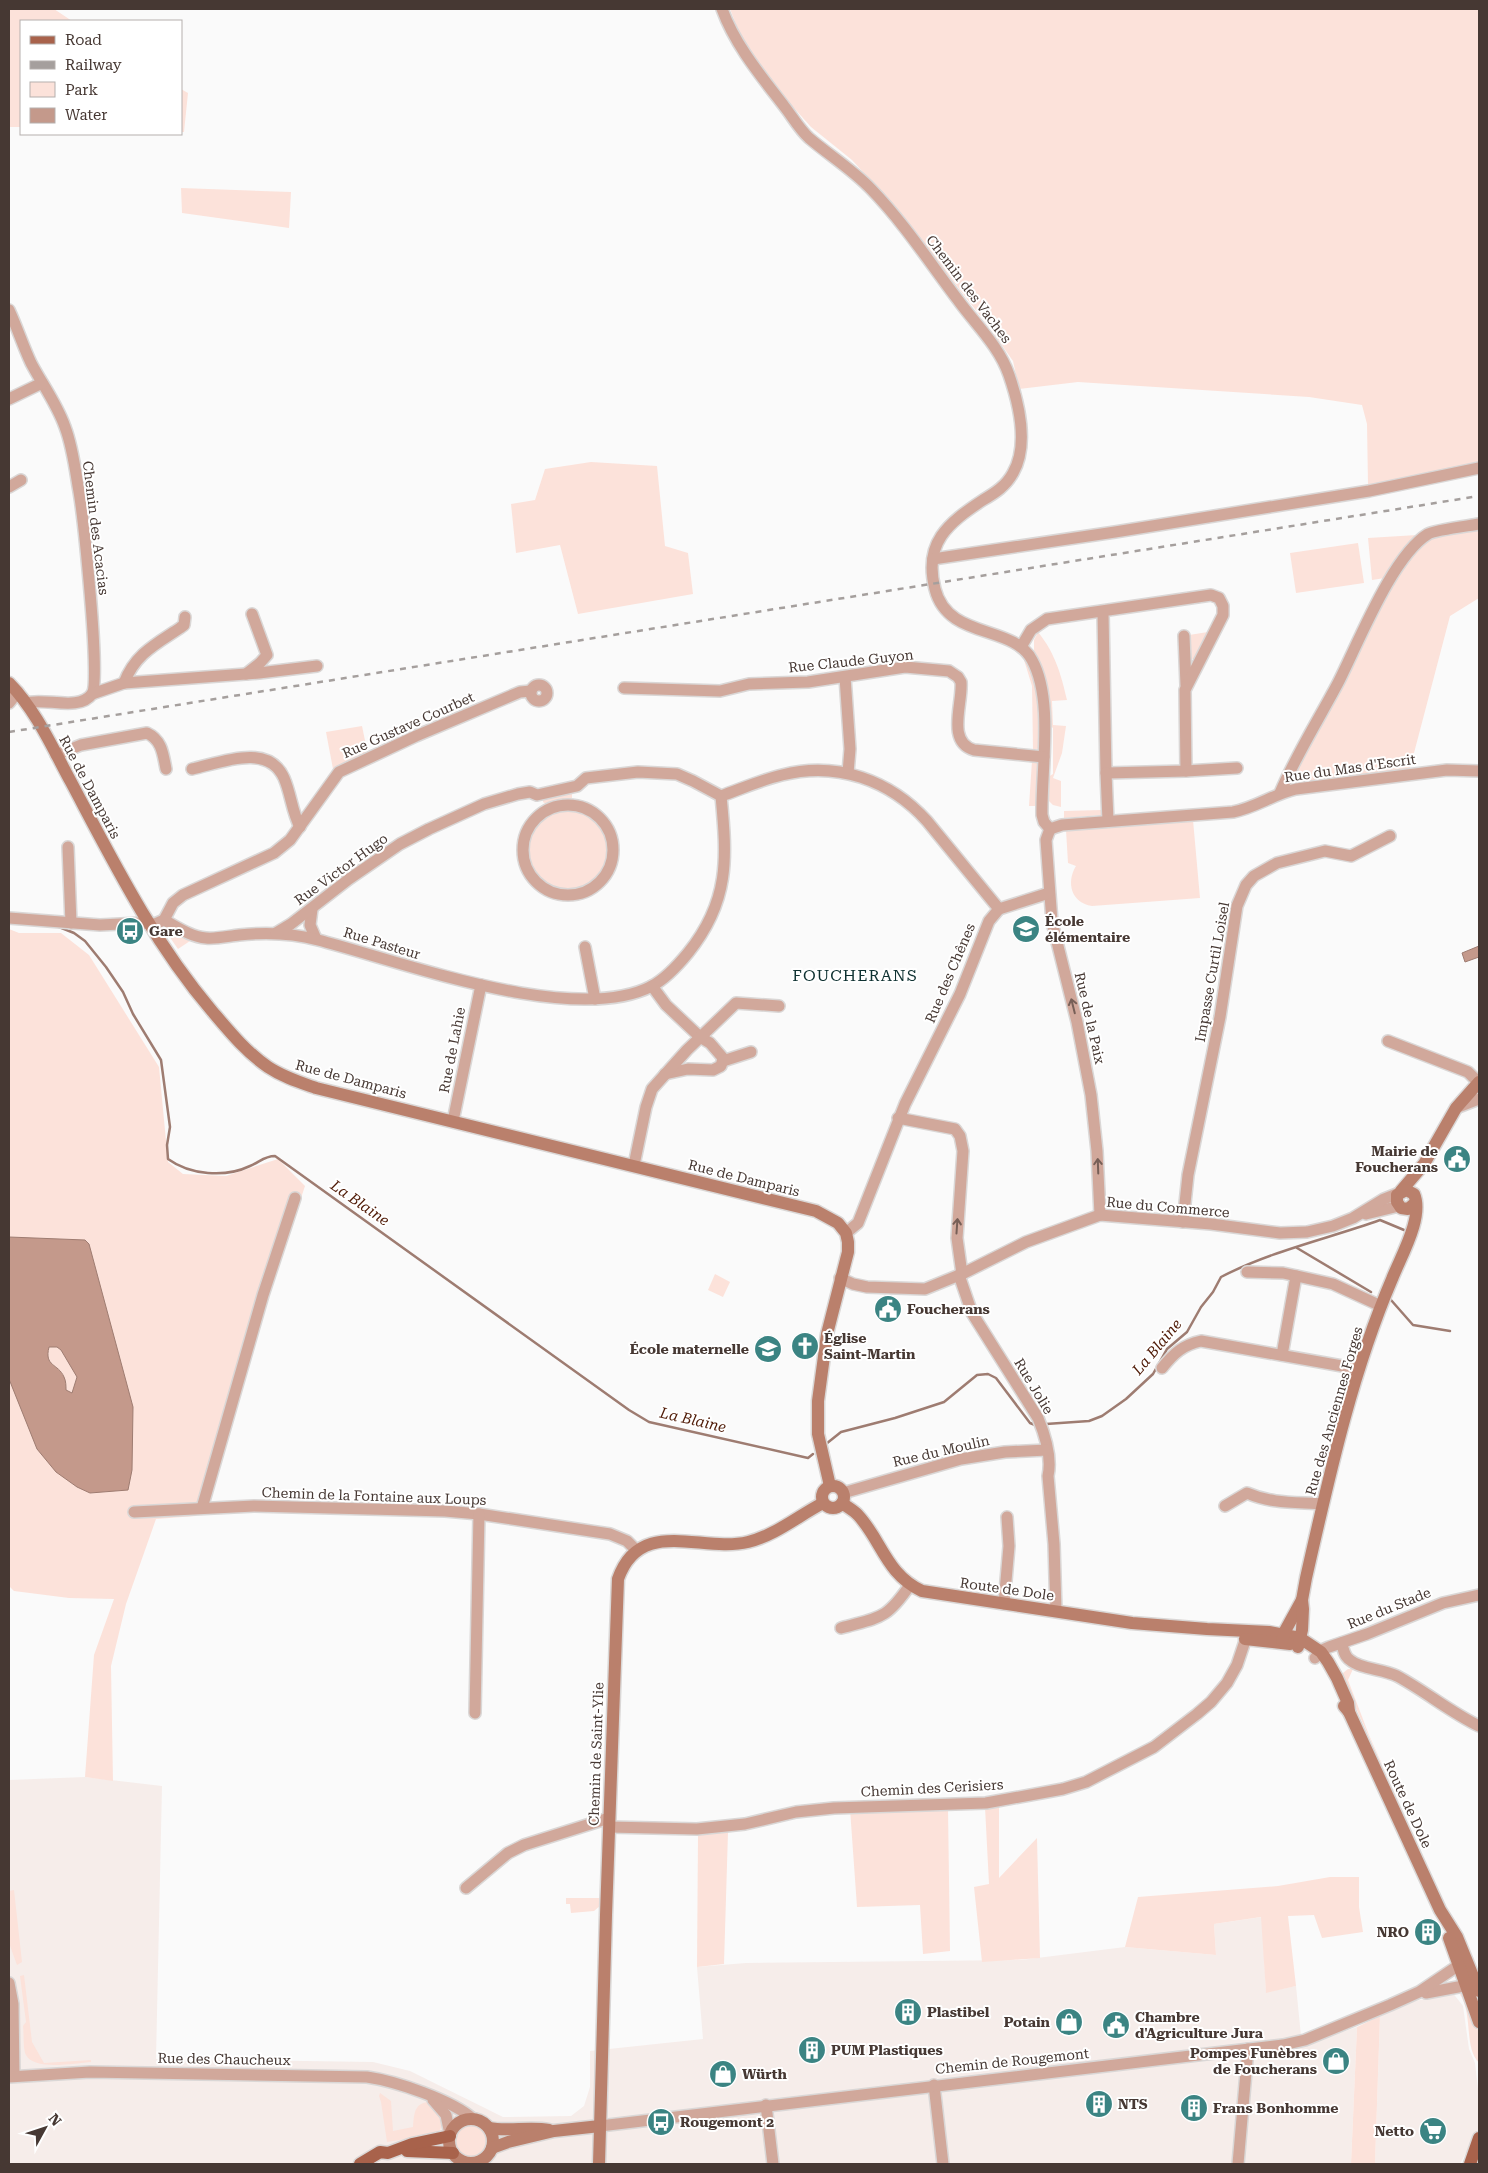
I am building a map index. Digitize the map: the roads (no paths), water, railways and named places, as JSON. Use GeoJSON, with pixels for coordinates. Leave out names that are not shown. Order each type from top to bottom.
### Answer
{"type":"FeatureCollection","features":[{"type":"Feature","properties":{"kind":"main road","name":"Rue de Damparis"},"geometry":{"type":"LineString","coordinates":[[9,683],[26,703],[147,923],[178,969],[223,1025],[251,1054],[269,1068],[288,1078],[316,1088],[816,1211],[838,1223],[846,1233]]}},
{"type":"Feature","properties":{"kind":"main road"},"geometry":{"type":"LineString","coordinates":[[1400,1200],[1424,1164],[1456,1108],[1478,1089]]}},
{"type":"Feature","properties":{"kind":"main road","name":"Rue des Anciennes Forges"},"geometry":{"type":"LineString","coordinates":[[1283,1638],[1302,1600],[1323,1504],[1359,1369],[1381,1306],[1416,1221],[1416,1201],[1424,1164]]}},
{"type":"Feature","properties":{"kind":"main road"},"geometry":{"type":"LineString","coordinates":[[1410,1191],[1416,1201],[1411,1208],[1400,1200],[1410,1191]]}},
{"type":"Feature","properties":{"kind":"main road"},"geometry":{"type":"LineString","coordinates":[[1400,1200],[1409,1222],[1410,1234]]}},
{"type":"Feature","properties":{"kind":"main road"},"geometry":{"type":"LineString","coordinates":[[830,1486],[818,1434],[818,1401],[827,1334],[848,1252],[846,1233]]}},
{"type":"Feature","properties":{"kind":"main road"},"geometry":{"type":"LineString","coordinates":[[830,1486],[836,1487],[843,1498],[832,1509],[823,1503],[822,1494],[830,1486]]}},
{"type":"Feature","properties":{"kind":"main road","name":"Route de Dole"},"geometry":{"type":"LineString","coordinates":[[843,1498],[862,1520],[893,1568],[910,1585],[922,1591],[1140,1624],[1283,1638],[1299,1643],[1318,1655],[1349,1712],[1474,1986],[1479,2022]]}},
{"type":"Feature","properties":{"kind":"main road"},"geometry":{"type":"LineString","coordinates":[[636,1550],[647,1544],[659,1542],[746,1542],[765,1536],[823,1503]]}},
{"type":"Feature","properties":{"kind":"main road","name":"Chemin de Saint-Ylie"},"geometry":{"type":"LineString","coordinates":[[599,2164],[616,1592],[622,1566],[636,1550]]}},
{"type":"Feature","properties":{"kind":"main road","name":"Rue des Anciennes Forges"},"geometry":{"type":"LineString","coordinates":[[1299,1643],[1304,1609],[1302,1600]]}},
{"type":"Feature","properties":{"kind":"main road"},"geometry":{"type":"LineString","coordinates":[[473,2119],[485,2123],[489,2128],[493,2136],[492,2148],[485,2158],[474,2162],[462,2161],[453,2153],[450,2145],[450,2135],[459,2122],[473,2119]]}},
{"type":"Feature","properties":{"kind":"main road"},"geometry":{"type":"LineString","coordinates":[[492,2148],[508,2142],[554,2131],[600,2126]]}},
{"type":"Feature","properties":{"kind":"main road"},"geometry":{"type":"LineString","coordinates":[[489,2128],[508,2130],[537,2128],[554,2131]]}},
{"type":"Feature","properties":{"kind":"main road"},"geometry":{"type":"LineString","coordinates":[[374,2164],[394,2151],[412,2144],[450,2135]]}},
{"type":"Feature","properties":{"kind":"main road"},"geometry":{"type":"LineString","coordinates":[[1474,2158],[1479,2138]]}},
{"type":"Feature","properties":{"kind":"main road"},"geometry":{"type":"LineString","coordinates":[[360,2164],[380,2152],[453,2153]]}},
{"type":"Feature","properties":{"kind":"street","name":"Chemin des Vaches"},"geometry":{"type":"LineString","coordinates":[[722,9],[730,28],[749,59],[807,136],[870,187],[912,237],[958,301],[992,343],[1005,364],[1014,392],[1018,414],[1020,433],[1018,462],[1004,485],[962,514],[945,530],[936,544],[932,572],[937,597],[942,607],[968,625],[1021,647]]}},
{"type":"Feature","properties":{"kind":"street","name":"Chemin des Acacias"},"geometry":{"type":"LineString","coordinates":[[9,310],[42,383],[66,427],[78,485],[87,556],[94,659],[92,694]]}},
{"type":"Feature","properties":{"kind":"street"},"geometry":{"type":"LineString","coordinates":[[9,399],[42,383]]}},
{"type":"Feature","properties":{"kind":"street"},"geometry":{"type":"LineString","coordinates":[[934,559],[1106,534],[1369,490],[1479,468]]}},
{"type":"Feature","properties":{"kind":"street"},"geometry":{"type":"LineString","coordinates":[[9,486],[21,480]]}},
{"type":"Feature","properties":{"kind":"street"},"geometry":{"type":"LineString","coordinates":[[1280,793],[1384,590],[1405,557],[1429,533],[1479,524]]}},
{"type":"Feature","properties":{"kind":"street"},"geometry":{"type":"LineString","coordinates":[[1050,829],[1044,822],[1042,814],[1044,757],[1040,679],[1030,655],[1021,647],[1031,630],[1047,619],[1211,595],[1219,598],[1223,606],[1223,616],[1186,686]]}},
{"type":"Feature","properties":{"kind":"street"},"geometry":{"type":"LineString","coordinates":[[1103,612],[1108,821]]}},
{"type":"Feature","properties":{"kind":"street"},"geometry":{"type":"LineString","coordinates":[[246,674],[267,655],[252,614]]}},
{"type":"Feature","properties":{"kind":"street"},"geometry":{"type":"LineString","coordinates":[[124,683],[133,666],[147,649],[180,628],[184,624],[185,617]]}},
{"type":"Feature","properties":{"kind":"street"},"geometry":{"type":"LineString","coordinates":[[1184,636],[1186,771]]}},
{"type":"Feature","properties":{"kind":"street"},"geometry":{"type":"LineString","coordinates":[[26,703],[45,701],[69,703],[81,701],[92,694],[124,683],[246,674],[317,666]]}},
{"type":"Feature","properties":{"kind":"street","name":"Rue Claude Guyon"},"geometry":{"type":"LineString","coordinates":[[624,688],[720,691],[749,684],[808,682],[905,667],[954,673],[961,682],[958,734],[966,746],[974,750],[1044,757]]}},
{"type":"Feature","properties":{"kind":"street"},"geometry":{"type":"LineString","coordinates":[[845,677],[850,749],[848,773]]}},
{"type":"Feature","properties":{"kind":"street","name":"Rue Gustave Courbet"},"geometry":{"type":"LineString","coordinates":[[164,920],[178,899],[274,854],[290,840],[339,772],[416,736],[520,692],[531,691]]}},
{"type":"Feature","properties":{"kind":"street"},"geometry":{"type":"LineString","coordinates":[[9,703],[18,692]]}},
{"type":"Feature","properties":{"kind":"street"},"geometry":{"type":"LineString","coordinates":[[56,756],[81,745],[147,734],[157,740],[161,746],[166,769]]}},
{"type":"Feature","properties":{"kind":"street"},"geometry":{"type":"LineString","coordinates":[[192,769],[245,758],[264,758],[276,765],[284,778],[300,827]]}},
{"type":"Feature","properties":{"kind":"street"},"geometry":{"type":"LineString","coordinates":[[1106,774],[1237,768]]}},
{"type":"Feature","properties":{"kind":"street"},"geometry":{"type":"LineString","coordinates":[[721,796],[792,773],[820,770],[848,773],[888,788],[916,808],[999,909],[1049,893]]}},
{"type":"Feature","properties":{"kind":"street","name":"Rue du Mas d'Escrit"},"geometry":{"type":"LineString","coordinates":[[1050,829],[1062,825],[1241,810],[1280,793],[1447,770],[1479,771]]}},
{"type":"Feature","properties":{"kind":"street","name":"Rue Victor Hugo"},"geometry":{"type":"LineString","coordinates":[[276,932],[312,909],[374,860],[429,829],[484,804],[518,794],[530,792],[537,795],[577,786],[586,778],[612,774],[659,772],[677,774],[721,796]]}},
{"type":"Feature","properties":{"kind":"street"},"geometry":{"type":"LineString","coordinates":[[537,795],[538,807],[534,820],[525,835],[523,858],[529,873],[536,882],[549,892],[576,895],[589,890],[600,882],[608,872],[613,853],[612,840],[607,829],[600,819],[586,809],[578,798],[577,786]]}},
{"type":"Feature","properties":{"kind":"street","name":"Rue Pasteur"},"geometry":{"type":"LineString","coordinates":[[164,920],[194,935],[205,938],[276,932],[316,939],[415,969],[481,984],[557,997],[595,999],[622,997],[652,986],[684,957],[694,946],[716,907],[720,893],[726,848],[721,796]]}},
{"type":"Feature","properties":{"kind":"street"},"geometry":{"type":"LineString","coordinates":[[534,820],[549,809],[561,806],[574,806],[586,809]]}},
{"type":"Feature","properties":{"kind":"street","name":"Rue de la Paix"},"geometry":{"type":"LineString","coordinates":[[1050,829],[1046,836],[1052,922],[1077,1022],[1087,1073],[1096,1135],[1100,1215]]}},
{"type":"Feature","properties":{"kind":"street","name":"Impasse Curtil Loisel"},"geometry":{"type":"LineString","coordinates":[[1183,1222],[1188,1175],[1220,1017],[1237,906],[1246,885],[1254,876],[1277,863],[1324,851],[1351,856],[1390,836]]}},
{"type":"Feature","properties":{"kind":"street"},"geometry":{"type":"LineString","coordinates":[[68,847],[71,923]]}},
{"type":"Feature","properties":{"kind":"street"},"geometry":{"type":"LineString","coordinates":[[312,909],[310,925],[316,939]]}},
{"type":"Feature","properties":{"kind":"street","name":"Rue des Chênes"},"geometry":{"type":"LineString","coordinates":[[846,1233],[858,1223],[898,1118],[960,994],[989,921],[999,909]]}},
{"type":"Feature","properties":{"kind":"street"},"geometry":{"type":"LineString","coordinates":[[9,918],[100,925],[155,924],[164,920]]}},
{"type":"Feature","properties":{"kind":"street"},"geometry":{"type":"LineString","coordinates":[[585,947],[595,999]]}},
{"type":"Feature","properties":{"kind":"street","name":"Rue de Lahie"},"geometry":{"type":"LineString","coordinates":[[453,1121],[481,984]]}},
{"type":"Feature","properties":{"kind":"street"},"geometry":{"type":"LineString","coordinates":[[652,986],[666,1004],[700,1037],[716,1049],[723,1061]]}},
{"type":"Feature","properties":{"kind":"street"},"geometry":{"type":"LineString","coordinates":[[634,1165],[652,1089],[665,1074],[736,1003],[779,1006]]}},
{"type":"Feature","properties":{"kind":"street"},"geometry":{"type":"LineString","coordinates":[[1388,1041],[1468,1072],[1478,1089]]}},
{"type":"Feature","properties":{"kind":"street"},"geometry":{"type":"LineString","coordinates":[[665,1074],[688,1069],[713,1070],[721,1066],[723,1061],[751,1052]]}},
{"type":"Feature","properties":{"kind":"street","name":"Rue Jolie"},"geometry":{"type":"LineString","coordinates":[[898,1118],[954,1129],[960,1136],[963,1151],[957,1238],[961,1275],[972,1313],[1038,1418],[1047,1450],[1056,1611]]}},
{"type":"Feature","properties":{"kind":"street"},"geometry":{"type":"LineString","coordinates":[[202,1508],[263,1295],[295,1198]]}},
{"type":"Feature","properties":{"kind":"street","name":"Rue du Commerce"},"geometry":{"type":"LineString","coordinates":[[840,1278],[853,1284],[867,1287],[918,1290],[961,1275],[1026,1242],[1100,1215],[1280,1233],[1320,1230],[1357,1216],[1384,1199],[1400,1200]]}},
{"type":"Feature","properties":{"kind":"street"},"geometry":{"type":"LineString","coordinates":[[1247,1272],[1283,1273],[1334,1284],[1381,1306]]}},
{"type":"Feature","properties":{"kind":"street"},"geometry":{"type":"LineString","coordinates":[[1282,1355],[1296,1276]]}},
{"type":"Feature","properties":{"kind":"street"},"geometry":{"type":"LineString","coordinates":[[1162,1368],[1174,1353],[1188,1344],[1201,1341],[1359,1369]]}},
{"type":"Feature","properties":{"kind":"street","name":"Rue du Moulin"},"geometry":{"type":"LineString","coordinates":[[843,1498],[961,1459],[1005,1452],[1047,1450]]}},
{"type":"Feature","properties":{"kind":"street"},"geometry":{"type":"LineString","coordinates":[[1225,1506],[1246,1493],[1262,1500],[1286,1504],[1323,1504]]}},
{"type":"Feature","properties":{"kind":"street","name":"Chemin de la Fontaine aux Loups"},"geometry":{"type":"LineString","coordinates":[[134,1512],[283,1506],[479,1514],[610,1534],[628,1541],[636,1550]]}},
{"type":"Feature","properties":{"kind":"street"},"geometry":{"type":"LineString","coordinates":[[475,1713],[479,1514]]}},
{"type":"Feature","properties":{"kind":"street"},"geometry":{"type":"LineString","coordinates":[[1004,1604],[1009,1546],[1007,1517]]}},
{"type":"Feature","properties":{"kind":"street"},"geometry":{"type":"LineString","coordinates":[[842,1628],[882,1617],[895,1607],[910,1585]]}},
{"type":"Feature","properties":{"kind":"street","name":"Rue du Stade"},"geometry":{"type":"LineString","coordinates":[[1318,1655],[1329,1647],[1443,1603],[1479,1595]]}},
{"type":"Feature","properties":{"kind":"street","name":"Chemin des Cerisiers"},"geometry":{"type":"LineString","coordinates":[[466,1888],[512,1851],[524,1845],[609,1823],[697,1829],[745,1824],[796,1812],[834,1808],[986,1803],[1063,1789],[1086,1782],[1154,1746],[1211,1702],[1227,1684],[1237,1665],[1247,1635]]}},
{"type":"Feature","properties":{"kind":"street"},"geometry":{"type":"LineString","coordinates":[[1342,1643],[1345,1654],[1354,1663],[1378,1669],[1398,1677],[1455,1714],[1479,1726]]}},
{"type":"Feature","properties":{"kind":"street","name":"Chemin de Rougemont"},"geometry":{"type":"LineString","coordinates":[[600,2126],[1248,2049],[1305,2040],[1419,1992],[1463,1964]]}},
{"type":"Feature","properties":{"kind":"street","name":"Rue des Chaucheux"},"geometry":{"type":"LineString","coordinates":[[9,1983],[13,2004],[12,2077],[90,2072],[367,2077],[398,2083],[450,2104],[473,2119]]}},
{"type":"Feature","properties":{"kind":"street","name":"Chemin de Rougemont"},"geometry":{"type":"LineString","coordinates":[[1419,1992],[1427,1993],[1474,1986]]}},
{"type":"Feature","properties":{"kind":"street"},"geometry":{"type":"LineString","coordinates":[[1238,2164],[1248,2049]]}},
{"type":"Feature","properties":{"kind":"street"},"geometry":{"type":"LineString","coordinates":[[934,2085],[943,2164]]}},
{"type":"Feature","properties":{"kind":"street","name":"Rue des Chaucheux"},"geometry":{"type":"LineString","coordinates":[[430,2097],[446,2114],[450,2135]]}},
{"type":"Feature","properties":{"kind":"street"},"geometry":{"type":"LineString","coordinates":[[766,2105],[773,2164]]}},
{"type":"Feature","properties":{"kind":"water"},"geometry":{"type":"Polygon","coordinates":[[[1479,946],[1479,957],[1465,962],[1462,953],[1479,946]]]}},
{"type":"Feature","properties":{"kind":"water"},"geometry":{"type":"Polygon","coordinates":[[[9,1237],[85,1240],[89,1244],[133,1407],[132,1470],[128,1490],[90,1493],[77,1487],[56,1472],[37,1449],[9,1379],[9,1237]],[[49,1347],[48,1358],[64,1377],[66,1390],[72,1393],[77,1377],[61,1350],[57,1347],[49,1347]]]}},
{"type":"Feature","properties":{"kind":"waterway","name":"La Blaine"},"geometry":{"type":"LineString","coordinates":[[59,927],[74,933],[85,941],[106,967],[123,992],[133,1014],[161,1060],[170,1127],[167,1145],[168,1159],[187,1169],[219,1173],[240,1170],[265,1158],[275,1156],[629,1410],[649,1422],[808,1458],[813,1454]]}},
{"type":"Feature","properties":{"kind":"waterway","name":"La Blaine"},"geometry":{"type":"LineString","coordinates":[[1046,1424],[1089,1421],[1102,1416],[1126,1399],[1153,1374],[1167,1349],[1187,1332],[1221,1277],[1259,1260],[1380,1220],[1404,1230]]}},
{"type":"Feature","properties":{"kind":"waterway","name":"La Blaine"},"geometry":{"type":"LineString","coordinates":[[1297,1248],[1371,1292]]}},
{"type":"Feature","properties":{"kind":"waterway","name":"La Blaine"},"geometry":{"type":"LineString","coordinates":[[1391,1300],[1413,1325],[1450,1331]]}},
{"type":"Feature","properties":{"kind":"waterway","name":"La Blaine"},"geometry":{"type":"LineString","coordinates":[[826,1444],[841,1432],[895,1418],[944,1402],[977,1375],[988,1374],[996,1378],[1030,1423],[1035,1425]]}},
{"type":"Feature","properties":{"kind":"railway"},"geometry":{"type":"LineString","coordinates":[[9,732],[1479,496]]}},
{"type":"Feature","properties":{"kind":"place","name":"École élémentaire"},"geometry":{"type":"Point","coordinates":[1026,929]}},
{"type":"Feature","properties":{"kind":"place","name":"Gare"},"geometry":{"type":"Point","coordinates":[130,931]}},
{"type":"Feature","properties":{"kind":"place","name":"Mairie de Foucherans"},"geometry":{"type":"Point","coordinates":[1457,1159]}},
{"type":"Feature","properties":{"kind":"place","name":"Foucherans"},"geometry":{"type":"Point","coordinates":[888,1309]}},
{"type":"Feature","properties":{"kind":"place","name":"Église Saint-Martin"},"geometry":{"type":"Point","coordinates":[805,1346]}},
{"type":"Feature","properties":{"kind":"place","name":"École maternelle"},"geometry":{"type":"Point","coordinates":[768,1349]}},
{"type":"Feature","properties":{"kind":"place","name":"NRO"},"geometry":{"type":"Point","coordinates":[1428,1932]}},
{"type":"Feature","properties":{"kind":"place","name":"Plastibel"},"geometry":{"type":"Point","coordinates":[908,2012]}},
{"type":"Feature","properties":{"kind":"place","name":"Potain"},"geometry":{"type":"Point","coordinates":[1069,2022]}},
{"type":"Feature","properties":{"kind":"place","name":"Chambre d'Agriculture Jura"},"geometry":{"type":"Point","coordinates":[1116,2025]}},
{"type":"Feature","properties":{"kind":"place","name":"PUM Plastiques"},"geometry":{"type":"Point","coordinates":[812,2050]}},
{"type":"Feature","properties":{"kind":"place","name":"Pompes Funèbres de Foucherans"},"geometry":{"type":"Point","coordinates":[1336,2061]}},
{"type":"Feature","properties":{"kind":"place","name":"Würth"},"geometry":{"type":"Point","coordinates":[723,2074]}},
{"type":"Feature","properties":{"kind":"place","name":"NTS"},"geometry":{"type":"Point","coordinates":[1099,2104]}},
{"type":"Feature","properties":{"kind":"place","name":"Frans Bonhomme"},"geometry":{"type":"Point","coordinates":[1194,2108]}},
{"type":"Feature","properties":{"kind":"place","name":"Rougemont 2"},"geometry":{"type":"Point","coordinates":[661,2122]}},
{"type":"Feature","properties":{"kind":"place","name":"Netto"},"geometry":{"type":"Point","coordinates":[1433,2131]}},
{"type":"Feature","properties":{"kind":"district","name":"FOUCHERANS"},"geometry":{"type":"Point","coordinates":[855,975]}}]}
